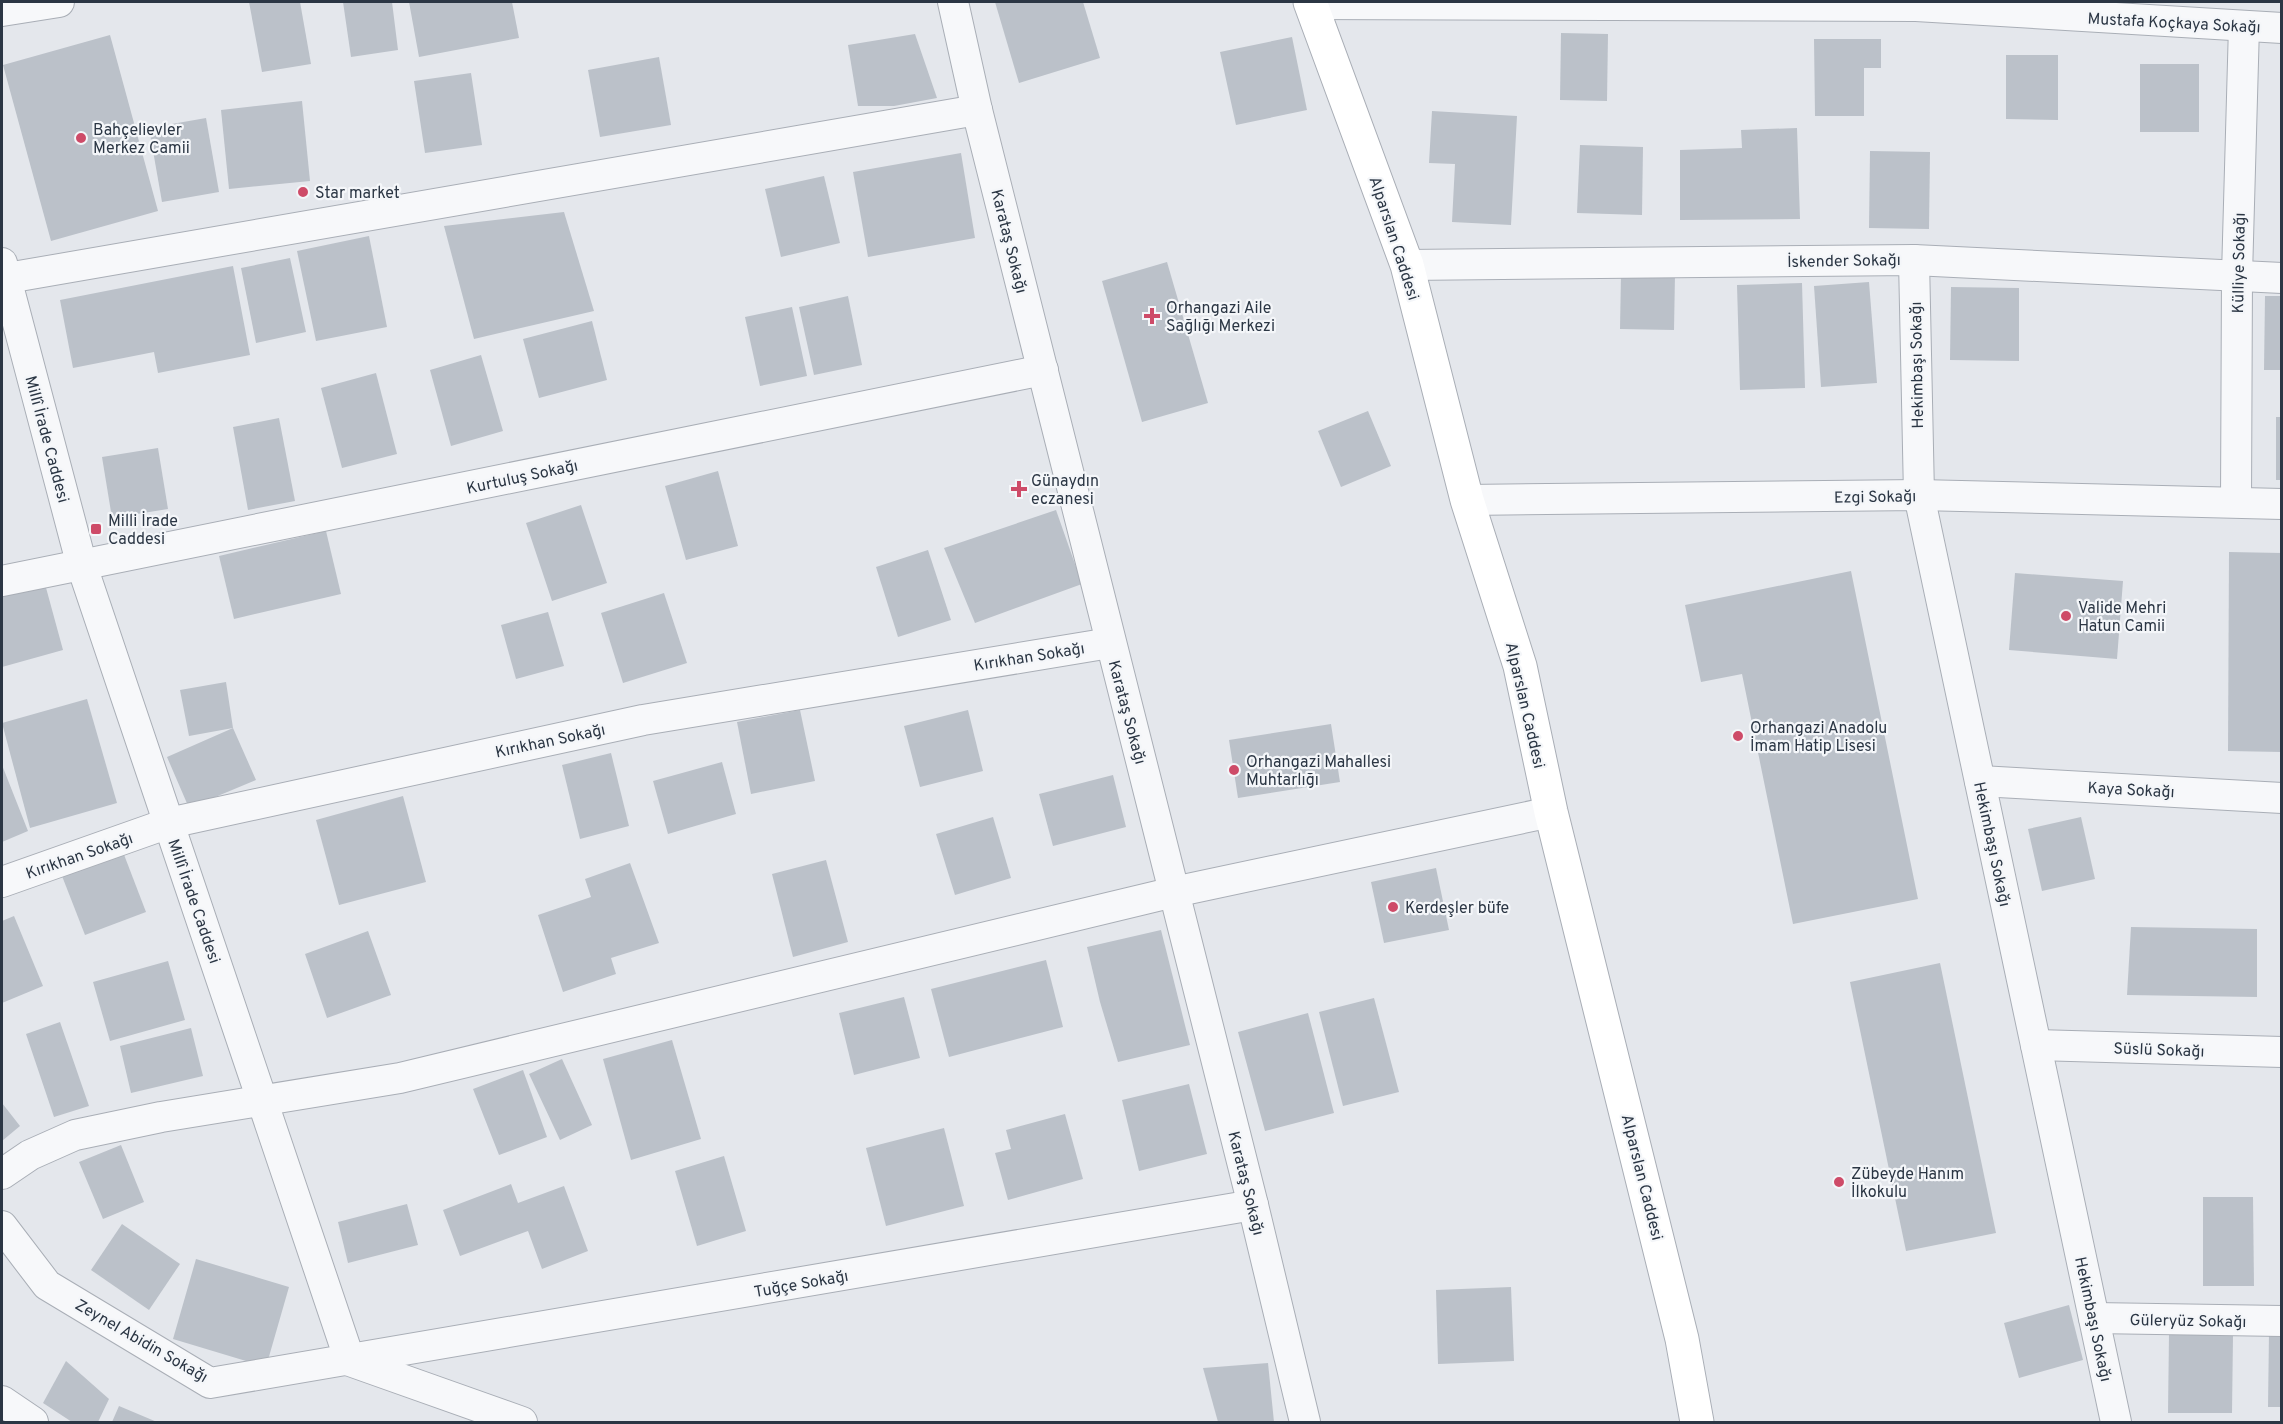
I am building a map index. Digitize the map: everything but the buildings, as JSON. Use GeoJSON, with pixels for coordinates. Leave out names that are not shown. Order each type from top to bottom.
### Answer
{"type":"FeatureCollection","features":[{"type":"Feature","properties":{"kind":"street"},"geometry":{"type":"LineString","coordinates":[[2,11],[59,2]]}},
{"type":"Feature","properties":{"kind":"street","name":"Karataş Sokağı"},"geometry":{"type":"LineString","coordinates":[[953,2],[977,110],[1253,1205],[1305,1422]]}},
{"type":"Feature","properties":{"kind":"street","name":"Mustafa Koçkaya Sokağı"},"geometry":{"type":"LineString","coordinates":[[1310,3],[1916,4],[2282,28]]}},
{"type":"Feature","properties":{"kind":"street","name":"Alparslan Caddesi"},"geometry":{"type":"LineString","coordinates":[[1310,3],[1407,265],[1467,500],[1520,666],[1551,812],[1682,1338],[1697,1422]]}},
{"type":"Feature","properties":{"kind":"street","name":"Külliye Sokağı"},"geometry":{"type":"LineString","coordinates":[[2236,501],[2237,275],[2244,26]]}},
{"type":"Feature","properties":{"kind":"street"},"geometry":{"type":"LineString","coordinates":[[3,274],[977,110]]}},
{"type":"Feature","properties":{"kind":"street","name":"İskender Sokağı"},"geometry":{"type":"LineString","coordinates":[[1407,265],[1914,260],[2282,278]]}},
{"type":"Feature","properties":{"kind":"street","name":"Hekimbaşı Sokağı"},"geometry":{"type":"LineString","coordinates":[[1914,260],[1919,495],[2116,1422]]}},
{"type":"Feature","properties":{"kind":"street","name":"Millî İrade Caddesi"},"geometry":{"type":"LineString","coordinates":[[3,274],[82,566],[350,1361]]}},
{"type":"Feature","properties":{"kind":"street","name":"Kurtuluş Sokağı"},"geometry":{"type":"LineString","coordinates":[[2,581],[1043,370]]}},
{"type":"Feature","properties":{"kind":"street","name":"Ezgi Sokağı"},"geometry":{"type":"LineString","coordinates":[[1467,500],[1919,495],[2236,501],[2282,504]]}},
{"type":"Feature","properties":{"kind":"street","name":"Kırıkhan Sokağı"},"geometry":{"type":"LineString","coordinates":[[2,882],[169,823],[643,720],[1110,643]]}},
{"type":"Feature","properties":{"kind":"street","name":"Kaya Sokağı"},"geometry":{"type":"LineString","coordinates":[[1980,781],[2282,798]]}},
{"type":"Feature","properties":{"kind":"street"},"geometry":{"type":"LineString","coordinates":[[2,1174],[30,1155],[75,1135],[262,1099],[400,1078],[1174,892],[1551,812]]}},
{"type":"Feature","properties":{"kind":"street","name":"Süslü Sokağı"},"geometry":{"type":"LineString","coordinates":[[2036,1045],[2282,1052]]}},
{"type":"Feature","properties":{"kind":"street","name":"Tuğçe Sokağı"},"geometry":{"type":"LineString","coordinates":[[350,1361],[1253,1205]]}},
{"type":"Feature","properties":{"kind":"street","name":"Zeynel Abidin Sokağı"},"geometry":{"type":"LineString","coordinates":[[2,1226],[47,1285],[210,1383],[350,1361]]}},
{"type":"Feature","properties":{"kind":"street","name":"Güleryüz Sokağı"},"geometry":{"type":"LineString","coordinates":[[2094,1318],[2282,1321]]}},
{"type":"Feature","properties":{"kind":"street"},"geometry":{"type":"LineString","coordinates":[[350,1361],[522,1422]]}},
{"type":"Feature","properties":{"kind":"street"},"geometry":{"type":"LineString","coordinates":[[2,1401],[33,1422]]}},
{"type":"Feature","properties":{"kind":"place","name":"Bahçelievler Merkez Camii"},"geometry":{"type":"Point","coordinates":[81,138]}},
{"type":"Feature","properties":{"kind":"place","name":"Star market"},"geometry":{"type":"Point","coordinates":[303,192]}},
{"type":"Feature","properties":{"kind":"place","name":"Orhangazi Aile Sağlığı Merkezi"},"geometry":{"type":"Point","coordinates":[1152,316]}},
{"type":"Feature","properties":{"kind":"place","name":"Günaydın eczanesi"},"geometry":{"type":"Point","coordinates":[1019,489]}},
{"type":"Feature","properties":{"kind":"place","name":"Milli İrade Caddesi"},"geometry":{"type":"Point","coordinates":[96,529]}},
{"type":"Feature","properties":{"kind":"place","name":"Valide Mehri Hatun Camii"},"geometry":{"type":"Point","coordinates":[2066,616]}},
{"type":"Feature","properties":{"kind":"place","name":"Orhangazi Anadolu İmam Hatip Lisesi"},"geometry":{"type":"Point","coordinates":[1738,736]}},
{"type":"Feature","properties":{"kind":"place","name":"Orhangazi Mahallesi Muhtarlığı"},"geometry":{"type":"Point","coordinates":[1234,770]}},
{"type":"Feature","properties":{"kind":"place","name":"Kerdeşler büfe"},"geometry":{"type":"Point","coordinates":[1393,907]}},
{"type":"Feature","properties":{"kind":"place","name":"Zübeyde Hanım İlkokulu"},"geometry":{"type":"Point","coordinates":[1839,1182]}}]}
